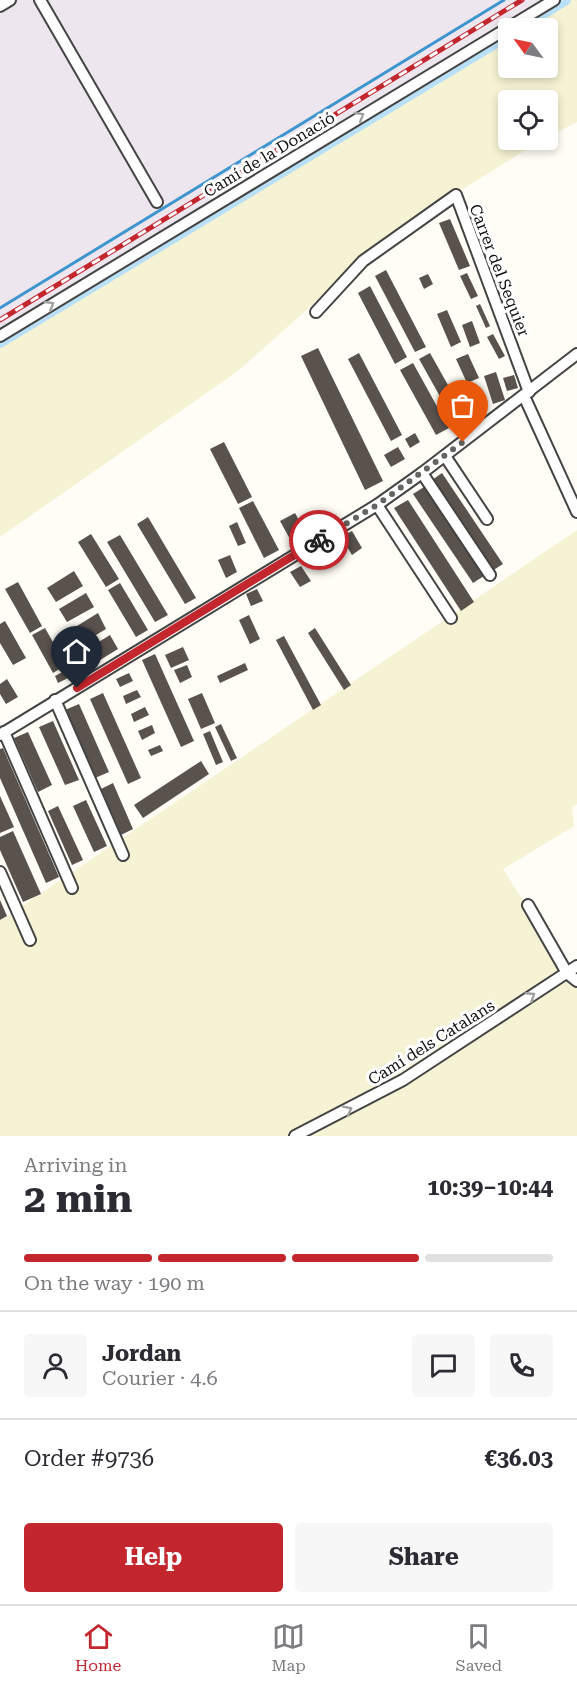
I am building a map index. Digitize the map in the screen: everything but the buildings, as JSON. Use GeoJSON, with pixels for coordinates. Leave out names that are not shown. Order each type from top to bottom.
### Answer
{"type":"FeatureCollection","features":[{"type":"Feature","properties":{"kind":"street"},"geometry":{"type":"LineString","coordinates":[[0,6],[10,0]]}},
{"type":"Feature","properties":{"kind":"street"},"geometry":{"type":"LineString","coordinates":[[40,0],[157,202]]}},
{"type":"Feature","properties":{"kind":"street","name":"Camí de la Donació"},"geometry":{"type":"LineString","coordinates":[[0,336],[554,0]]}},
{"type":"Feature","properties":{"kind":"street","name":"Carrer del Sequier"},"geometry":{"type":"LineString","coordinates":[[316,312],[363,261],[456,195],[527,394]]}},
{"type":"Feature","properties":{"kind":"street"},"geometry":{"type":"LineString","coordinates":[[72,888],[2,734],[377,505],[445,456],[577,354]]}},
{"type":"Feature","properties":{"kind":"street"},"geometry":{"type":"LineString","coordinates":[[527,394],[577,512]]}},
{"type":"Feature","properties":{"kind":"street"},"geometry":{"type":"LineString","coordinates":[[445,456],[487,519]]}},
{"type":"Feature","properties":{"kind":"street"},"geometry":{"type":"LineString","coordinates":[[422,473],[490,575]]}},
{"type":"Feature","properties":{"kind":"street"},"geometry":{"type":"LineString","coordinates":[[377,505],[451,618]]}},
{"type":"Feature","properties":{"kind":"street"},"geometry":{"type":"LineString","coordinates":[[55,700],[123,855]]}},
{"type":"Feature","properties":{"kind":"street"},"geometry":{"type":"LineString","coordinates":[[0,872],[30,940]]}},
{"type":"Feature","properties":{"kind":"street"},"geometry":{"type":"LineString","coordinates":[[528,905],[572,969],[577,981]]}},
{"type":"Feature","properties":{"kind":"street","name":"Camí dels Catalans"},"geometry":{"type":"LineString","coordinates":[[295,1136],[403,1080],[572,969]]}},
{"type":"Feature","properties":{"kind":"shaded area"},"geometry":{"type":"Polygon","coordinates":[[[0,0],[555,0],[526,18],[498,18],[498,35],[0,342],[0,0]]]}},
{"type":"Feature","properties":{"kind":"shaded area"},"geometry":{"type":"Polygon","coordinates":[[[559,0],[577,0],[577,122],[558,132],[558,90],[498,90],[498,150],[526,150],[395,231],[238,371],[0,537],[0,346],[498,37],[498,78],[558,78],[558,18],[529,18],[559,0]]]}},
{"type":"Feature","properties":{"kind":"shaded area"},"geometry":{"type":"Polygon","coordinates":[[[577,530],[577,804],[572,807],[574,826],[503,869],[577,986],[577,1136],[0,1136],[0,921],[577,530]]]}},
{"type":"Feature","properties":{"kind":"waterway"},"geometry":{"type":"LineString","coordinates":[[0,308],[504,0]]}},
{"type":"Feature","properties":{"kind":"waterway"},"geometry":{"type":"LineString","coordinates":[[537,18],[566,0]]}},
{"type":"Feature","properties":{"kind":"waterway"},"geometry":{"type":"LineString","coordinates":[[0,343],[498,42]]}},
{"type":"Feature","properties":{"kind":"railway"},"geometry":{"type":"LineString","coordinates":[[0,320],[522,0]]}},
{"type":"Feature","properties":{"kind":"way so far"},"geometry":{"type":"LineString","coordinates":[[319,540],[377,505],[463,442]]}},
{"type":"Feature","properties":{"kind":"route"},"geometry":{"type":"LineString","coordinates":[[77,688],[319,540]]}}]}
